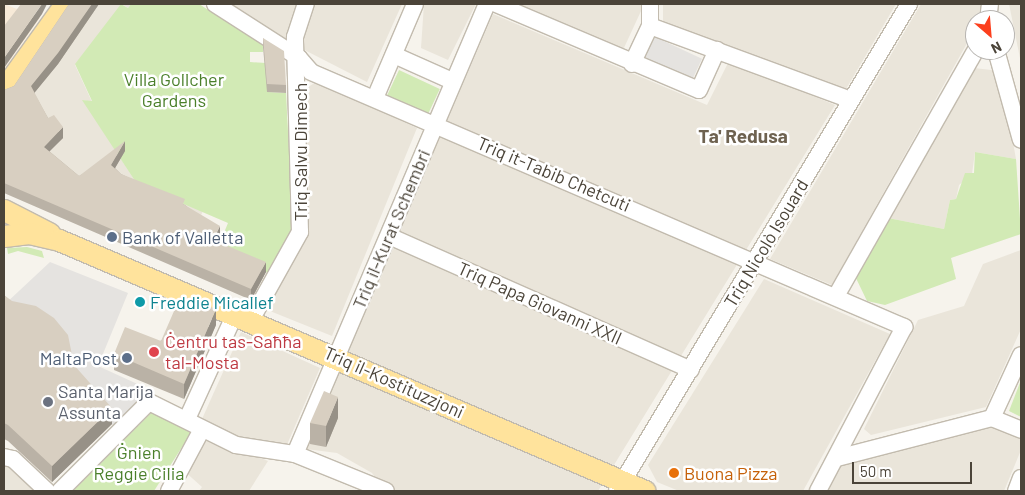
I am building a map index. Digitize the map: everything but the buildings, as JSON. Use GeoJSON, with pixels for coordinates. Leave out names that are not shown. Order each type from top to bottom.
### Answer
{"type":"FeatureCollection","features":[{"type":"Feature","properties":{"kind":"main road"},"geometry":{"type":"LineString","coordinates":[[4,89],[65,4]]}},
{"type":"Feature","properties":{"kind":"main road"},"geometry":{"type":"LineString","coordinates":[[4,210],[36,224],[59,240]]}},
{"type":"Feature","properties":{"kind":"main road"},"geometry":{"type":"LineString","coordinates":[[4,236],[29,233],[59,240]]}},
{"type":"Feature","properties":{"kind":"main road","name":"Triq il-Kostituzzjoni"},"geometry":{"type":"LineString","coordinates":[[59,240],[244,316],[619,486],[645,491]]}},
{"type":"Feature","properties":{"kind":"street","name":"Triq it-Tabib Chetcuti"},"geometry":{"type":"LineString","coordinates":[[216,4],[299,58],[311,72],[755,260],[904,327],[837,458]]}},
{"type":"Feature","properties":{"kind":"street","name":"Triq Salvu Dimech"},"geometry":{"type":"LineString","coordinates":[[187,419],[244,316],[300,232],[299,58],[295,37],[306,4]]}},
{"type":"Feature","properties":{"kind":"street"},"geometry":{"type":"LineString","coordinates":[[375,98],[415,4]]}},
{"type":"Feature","properties":{"kind":"street","name":"Triq il-Kurat Schembri"},"geometry":{"type":"LineString","coordinates":[[295,454],[389,236],[452,81],[487,4]]}},
{"type":"Feature","properties":{"kind":"street"},"geometry":{"type":"LineString","coordinates":[[496,4],[632,64],[699,90],[717,50]]}},
{"type":"Feature","properties":{"kind":"street"},"geometry":{"type":"LineString","coordinates":[[632,64],[650,26],[650,4]]}},
{"type":"Feature","properties":{"kind":"street","name":"Triq Nicolò Isouard"},"geometry":{"type":"LineString","coordinates":[[619,486],[691,370],[909,4]]}},
{"type":"Feature","properties":{"kind":"street"},"geometry":{"type":"LineString","coordinates":[[650,26],[851,100]]}},
{"type":"Feature","properties":{"kind":"street"},"geometry":{"type":"LineString","coordinates":[[394,55],[452,81]]}},
{"type":"Feature","properties":{"kind":"street"},"geometry":{"type":"LineString","coordinates":[[836,296],[970,60]]}},
{"type":"Feature","properties":{"kind":"street"},"geometry":{"type":"LineString","coordinates":[[999,60],[1021,140]]}},
{"type":"Feature","properties":{"kind":"street","name":"Triq Papa Giovanni XXII"},"geometry":{"type":"LineString","coordinates":[[389,236],[691,370]]}},
{"type":"Feature","properties":{"kind":"street"},"geometry":{"type":"LineString","coordinates":[[992,418],[1021,357]]}},
{"type":"Feature","properties":{"kind":"street"},"geometry":{"type":"LineString","coordinates":[[60,491],[149,402],[187,419],[201,431],[236,445],[295,454],[380,489]]}},
{"type":"Feature","properties":{"kind":"street"},"geometry":{"type":"LineString","coordinates":[[818,491],[837,458],[992,418],[1021,430]]}},
{"type":"Feature","properties":{"kind":"street"},"geometry":{"type":"LineString","coordinates":[[169,491],[201,431]]}},
{"type":"Feature","properties":{"kind":"street"},"geometry":{"type":"LineString","coordinates":[[4,457],[13,459],[47,491]]}},
{"type":"Feature","properties":{"kind":"street"},"geometry":{"type":"LineString","coordinates":[[1016,491],[1021,478]]}},
{"type":"Feature","properties":{"kind":"shaded area"},"geometry":{"type":"Polygon","coordinates":[[[4,4],[40,18],[4,69],[4,4]]]}},
{"type":"Feature","properties":{"kind":"shaded area"},"geometry":{"type":"Polygon","coordinates":[[[72,4],[122,4],[75,65],[92,102],[83,100],[137,184],[203,211],[177,266],[94,231],[4,94],[72,4]]]}},
{"type":"Feature","properties":{"kind":"shaded area"},"geometry":{"type":"Polygon","coordinates":[[[122,4],[131,4],[128,8],[122,4]]]}},
{"type":"Feature","properties":{"kind":"shaded area"},"geometry":{"type":"Polygon","coordinates":[[[226,4],[402,4],[367,82],[283,39],[226,4]]]}},
{"type":"Feature","properties":{"kind":"shaded area"},"geometry":{"type":"Polygon","coordinates":[[[424,4],[476,4],[448,60],[421,48],[424,4]]]}},
{"type":"Feature","properties":{"kind":"shaded area"},"geometry":{"type":"Polygon","coordinates":[[[515,4],[642,4],[641,11],[623,50],[515,4]]]}},
{"type":"Feature","properties":{"kind":"shaded area"},"geometry":{"type":"Polygon","coordinates":[[[663,4],[896,4],[846,89],[663,22],[663,4]]]}},
{"type":"Feature","properties":{"kind":"shaded area"},"geometry":{"type":"Polygon","coordinates":[[[921,4],[980,4],[980,10],[965,10],[965,47],[832,285],[770,259],[921,4]]]}},
{"type":"Feature","properties":{"kind":"shaded area"},"geometry":{"type":"Polygon","coordinates":[[[1009,4],[1021,4],[1021,63],[1015,34],[1015,10],[1010,10],[1009,4]]]}},
{"type":"Feature","properties":{"kind":"shaded area"},"geometry":{"type":"Polygon","coordinates":[[[493,14],[707,105],[727,65],[736,64],[835,105],[598,491],[385,491],[372,473],[337,453],[306,449],[493,14]]]}},
{"type":"Feature","properties":{"kind":"shaded area"},"geometry":{"type":"Polygon","coordinates":[[[653,36],[702,59],[690,84],[641,61],[653,36]]]}},
{"type":"Feature","properties":{"kind":"shaded area"},"geometry":{"type":"Polygon","coordinates":[[[974,68],[1000,71],[1016,159],[975,152],[972,174],[959,185],[956,199],[950,200],[944,229],[888,218],[974,68]]]}},
{"type":"Feature","properties":{"kind":"shaded area"},"geometry":{"type":"Polygon","coordinates":[[[316,82],[417,128],[332,336],[265,309],[309,208],[305,89],[316,82]]]}},
{"type":"Feature","properties":{"kind":"shaded area"},"geometry":{"type":"Polygon","coordinates":[[[1021,250],[1021,329],[986,407],[871,435],[864,429],[918,320],[964,306],[983,264],[1021,250]]]}},
{"type":"Feature","properties":{"kind":"shaded area"},"geometry":{"type":"Polygon","coordinates":[[[50,262],[128,293],[98,366],[155,392],[116,429],[4,305],[50,262]]]}},
{"type":"Feature","properties":{"kind":"shaded area"},"geometry":{"type":"Polygon","coordinates":[[[764,279],[890,334],[803,491],[679,491],[657,482],[648,465],[764,279]]]}},
{"type":"Feature","properties":{"kind":"shaded area"},"geometry":{"type":"Polygon","coordinates":[[[241,332],[320,368],[286,447],[236,443],[202,419],[241,332]]]}},
{"type":"Feature","properties":{"kind":"shaded area"},"geometry":{"type":"Polygon","coordinates":[[[988,424],[1021,437],[1021,450],[1004,491],[828,491],[841,463],[988,424]]]}},
{"type":"Feature","properties":{"kind":"shaded area"},"geometry":{"type":"Polygon","coordinates":[[[206,437],[268,461],[249,491],[199,491],[202,487],[182,469],[206,437]]]}},
{"type":"Feature","properties":{"kind":"shaded area"},"geometry":{"type":"Polygon","coordinates":[[[4,465],[12,466],[37,491],[4,491],[4,465]]]}},
{"type":"Feature","properties":{"kind":"green space","name":"Villa Gollcher Gardens"},"geometry":{"type":"Polygon","coordinates":[[[121,4],[128,8],[131,4],[199,4],[263,45],[263,52],[250,52],[250,62],[266,63],[268,92],[286,93],[293,227],[268,273],[216,252],[228,223],[137,184],[82,100],[92,101],[75,64],[121,4]]]}},
{"type":"Feature","properties":{"kind":"green space"},"geometry":{"type":"Polygon","coordinates":[[[399,70],[440,89],[427,117],[386,98],[399,70]]]}},
{"type":"Feature","properties":{"kind":"green space"},"geometry":{"type":"Polygon","coordinates":[[[975,152],[1016,159],[1021,234],[951,258],[956,279],[885,305],[867,301],[854,274],[888,218],[944,229],[950,200],[956,199],[965,173],[974,173],[975,152]]]}},
{"type":"Feature","properties":{"kind":"green space"},"geometry":{"type":"Polygon","coordinates":[[[27,247],[42,251],[44,258],[18,251],[8,254],[7,248],[27,247]]]}},
{"type":"Feature","properties":{"kind":"green space"},"geometry":{"type":"Polygon","coordinates":[[[1021,380],[1021,417],[1009,411],[1021,380]]]}},
{"type":"Feature","properties":{"kind":"green space","name":"Ġnien Reggie Cilia"},"geometry":{"type":"Polygon","coordinates":[[[153,411],[191,433],[154,491],[73,491],[153,411]]]}},
{"type":"Feature","properties":{"kind":"place","name":"Bank of Valletta"},"geometry":{"type":"Point","coordinates":[112,237]}},
{"type":"Feature","properties":{"kind":"place","name":"Freddie Micallef"},"geometry":{"type":"Point","coordinates":[140,302]}},
{"type":"Feature","properties":{"kind":"place","name":"Ċentru tas-Saħħa tal-Mosta"},"geometry":{"type":"Point","coordinates":[154,352]}},
{"type":"Feature","properties":{"kind":"place","name":"MaltaPost"},"geometry":{"type":"Point","coordinates":[127,358]}},
{"type":"Feature","properties":{"kind":"place","name":"Santa Marija Assunta"},"geometry":{"type":"Point","coordinates":[48,402]}},
{"type":"Feature","properties":{"kind":"place","name":"Buona Pizza"},"geometry":{"type":"Point","coordinates":[674,473]}},
{"type":"Feature","properties":{"kind":"district","name":"Ta' Redusa"},"geometry":{"type":"Point","coordinates":[743,136]}}]}
